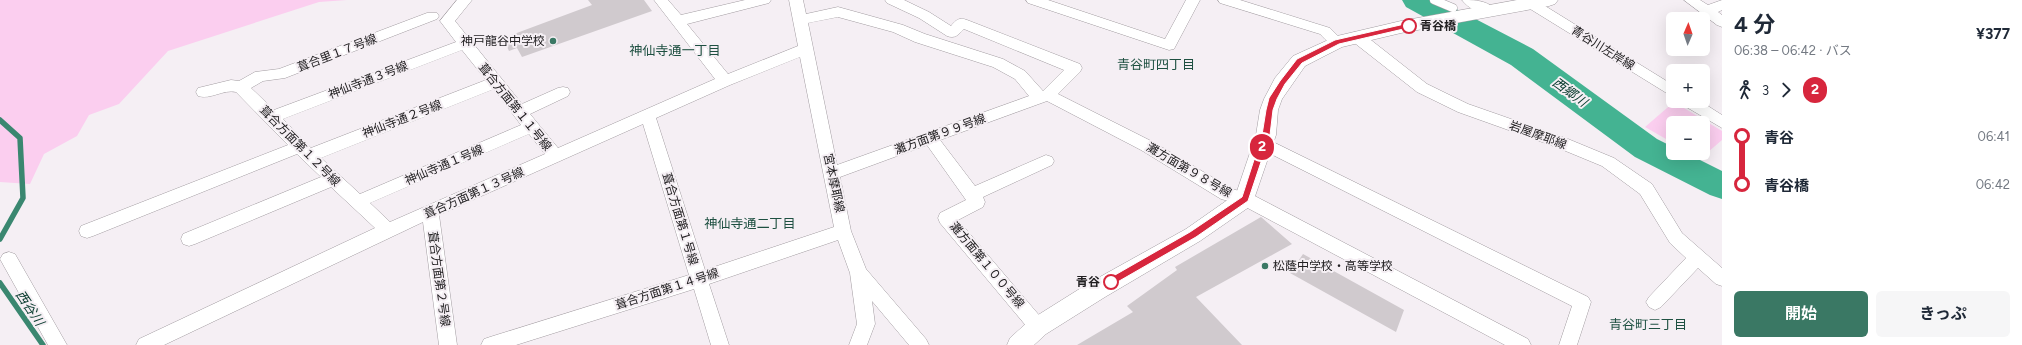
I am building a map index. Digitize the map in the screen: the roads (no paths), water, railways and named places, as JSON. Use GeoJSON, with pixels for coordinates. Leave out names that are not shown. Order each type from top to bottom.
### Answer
{"type":"FeatureCollection","features":[{"type":"Feature","properties":{"kind":"street","name":"葺合方面第１１号線"},"geometry":{"type":"LineString","coordinates":[[465,0],[448,21],[464,44],[556,157]]}},
{"type":"Feature","properties":{"kind":"street"},"geometry":{"type":"LineString","coordinates":[[661,0],[725,81]]}},
{"type":"Feature","properties":{"kind":"street"},"geometry":{"type":"LineString","coordinates":[[678,21],[764,0]]}},
{"type":"Feature","properties":{"kind":"street","name":"宮本摩耶線"},"geometry":{"type":"LineString","coordinates":[[796,0],[844,231],[859,273],[920,345]]}},
{"type":"Feature","properties":{"kind":"street"},"geometry":{"type":"LineString","coordinates":[[892,0],[924,15],[952,32],[962,23],[1076,68],[1044,97]]}},
{"type":"Feature","properties":{"kind":"street"},"geometry":{"type":"LineString","coordinates":[[1033,0],[1169,45],[1193,0]]}},
{"type":"Feature","properties":{"kind":"street"},"geometry":{"type":"LineString","coordinates":[[1225,0],[1324,31],[1337,42]]}},
{"type":"Feature","properties":{"kind":"street"},"geometry":{"type":"LineString","coordinates":[[1018,345],[1038,327],[1097,290],[1193,235],[1245,199],[1263,143],[1269,110],[1273,98],[1282,83],[1300,61],[1337,42],[1436,21],[1462,8],[1488,11],[1550,0]]}},
{"type":"Feature","properties":{"kind":"street"},"geometry":{"type":"LineString","coordinates":[[1691,0],[1722,22]]}},
{"type":"Feature","properties":{"kind":"street","name":"青谷川左岸線"},"geometry":{"type":"LineString","coordinates":[[1532,4],[1666,88]]}},
{"type":"Feature","properties":{"kind":"street"},"geometry":{"type":"LineString","coordinates":[[1707,11],[1722,5]]}},
{"type":"Feature","properties":{"kind":"street","name":"灘方面第９８号線"},"geometry":{"type":"LineString","coordinates":[[800,20],[838,12],[898,28],[920,38],[998,63],[1020,75],[1044,97],[1147,146],[1227,194],[1245,199],[1522,345]]}},
{"type":"Feature","properties":{"kind":"street","name":"葺合里１７号線"},"geometry":{"type":"LineString","coordinates":[[241,87],[260,76],[280,74],[432,16]]}},
{"type":"Feature","properties":{"kind":"street","name":"岩屋摩耶線"},"geometry":{"type":"LineString","coordinates":[[1357,37],[1422,88],[1463,108],[1562,143],[1608,162],[1646,189],[1676,238],[1722,280]]}},
{"type":"Feature","properties":{"kind":"street","name":"神仙寺通３号線"},"geometry":{"type":"LineString","coordinates":[[272,117],[464,44]]}},
{"type":"Feature","properties":{"kind":"street","name":"葺合方面第１３号線"},"geometry":{"type":"LineString","coordinates":[[145,345],[388,230],[648,117],[725,81],[806,49]]}},
{"type":"Feature","properties":{"kind":"street","name":"神仙寺通２号線"},"geometry":{"type":"LineString","coordinates":[[87,231],[495,83]]}},
{"type":"Feature","properties":{"kind":"street"},"geometry":{"type":"LineString","coordinates":[[203,92],[231,85],[241,87]]}},
{"type":"Feature","properties":{"kind":"street","name":"葺合方面第１２号線"},"geometry":{"type":"LineString","coordinates":[[241,87],[272,117],[303,152],[388,230]]}},
{"type":"Feature","properties":{"kind":"street"},"geometry":{"type":"LineString","coordinates":[[519,112],[563,92]]}},
{"type":"Feature","properties":{"kind":"street","name":"灘方面第９９号線"},"geometry":{"type":"LineString","coordinates":[[832,173],[1044,97]]}},
{"type":"Feature","properties":{"kind":"street"},"geometry":{"type":"LineString","coordinates":[[1702,108],[1718,116]]}},
{"type":"Feature","properties":{"kind":"street","name":"葺合方面第１号線"},"geometry":{"type":"LineString","coordinates":[[648,117],[720,345]]}},
{"type":"Feature","properties":{"kind":"street","name":"神仙寺通１号線"},"geometry":{"type":"LineString","coordinates":[[358,202],[531,127]]}},
{"type":"Feature","properties":{"kind":"street"},"geometry":{"type":"LineString","coordinates":[[930,138],[971,195],[1046,162]]}},
{"type":"Feature","properties":{"kind":"street"},"geometry":{"type":"LineString","coordinates":[[1263,143],[1582,302],[1568,345]]}},
{"type":"Feature","properties":{"kind":"street"},"geometry":{"type":"LineString","coordinates":[[188,239],[333,179]]}},
{"type":"Feature","properties":{"kind":"street","name":"灘方面第１００号線"},"geometry":{"type":"LineString","coordinates":[[971,195],[977,202],[946,218],[1038,327]]}},
{"type":"Feature","properties":{"kind":"street","name":"葺合方面第２号線"},"geometry":{"type":"LineString","coordinates":[[430,213],[448,345]]}},
{"type":"Feature","properties":{"kind":"street","name":"葺合方面第１４号線"},"geometry":{"type":"LineString","coordinates":[[490,345],[699,280],[844,231]]}},
{"type":"Feature","properties":{"kind":"street"},"geometry":{"type":"LineString","coordinates":[[1655,302],[1697,258]]}},
{"type":"Feature","properties":{"kind":"street"},"geometry":{"type":"LineString","coordinates":[[10,259],[58,345]]}},
{"type":"Feature","properties":{"kind":"street"},"geometry":{"type":"LineString","coordinates":[[858,345],[866,324],[859,273]]}},
{"type":"Feature","properties":{"kind":"lane"},"geometry":{"type":"LineString","coordinates":[[1434,0],[1462,8]]}},
{"type":"Feature","properties":{"kind":"waterway","name":"西郷川"},"geometry":{"type":"LineString","coordinates":[[1416,0],[1522,57],[1646,148],[1722,186]]}},
{"type":"Feature","properties":{"kind":"waterway","name":"西谷川"},"geometry":{"type":"LineString","coordinates":[[0,120],[20,138],[23,198],[0,239]]}},
{"type":"Feature","properties":{"kind":"waterway","name":"西谷川"},"geometry":{"type":"LineString","coordinates":[[0,283],[43,345]]}},
{"type":"Feature","properties":{"kind":"place","name":"青谷橋"},"geometry":{"type":"Point","coordinates":[1409,26]}},
{"type":"Feature","properties":{"kind":"place","name":"神戸龍谷中学校"},"geometry":{"type":"Point","coordinates":[553,41]}},
{"type":"Feature","properties":{"kind":"place","name":"松蔭中学校・高等学校"},"geometry":{"type":"Point","coordinates":[1265,266]}},
{"type":"Feature","properties":{"kind":"place","name":"青谷"},"geometry":{"type":"Point","coordinates":[1111,282]}},
{"type":"Feature","properties":{"kind":"district","name":"神仙寺通一丁目"},"geometry":{"type":"Point","coordinates":[675,50]}},
{"type":"Feature","properties":{"kind":"district","name":"青谷町四丁目"},"geometry":{"type":"Point","coordinates":[1156,64]}},
{"type":"Feature","properties":{"kind":"district","name":"神仙寺通二丁目"},"geometry":{"type":"Point","coordinates":[750,223]}},
{"type":"Feature","properties":{"kind":"district","name":"青谷町三丁目"},"geometry":{"type":"Point","coordinates":[1648,324]}}]}
